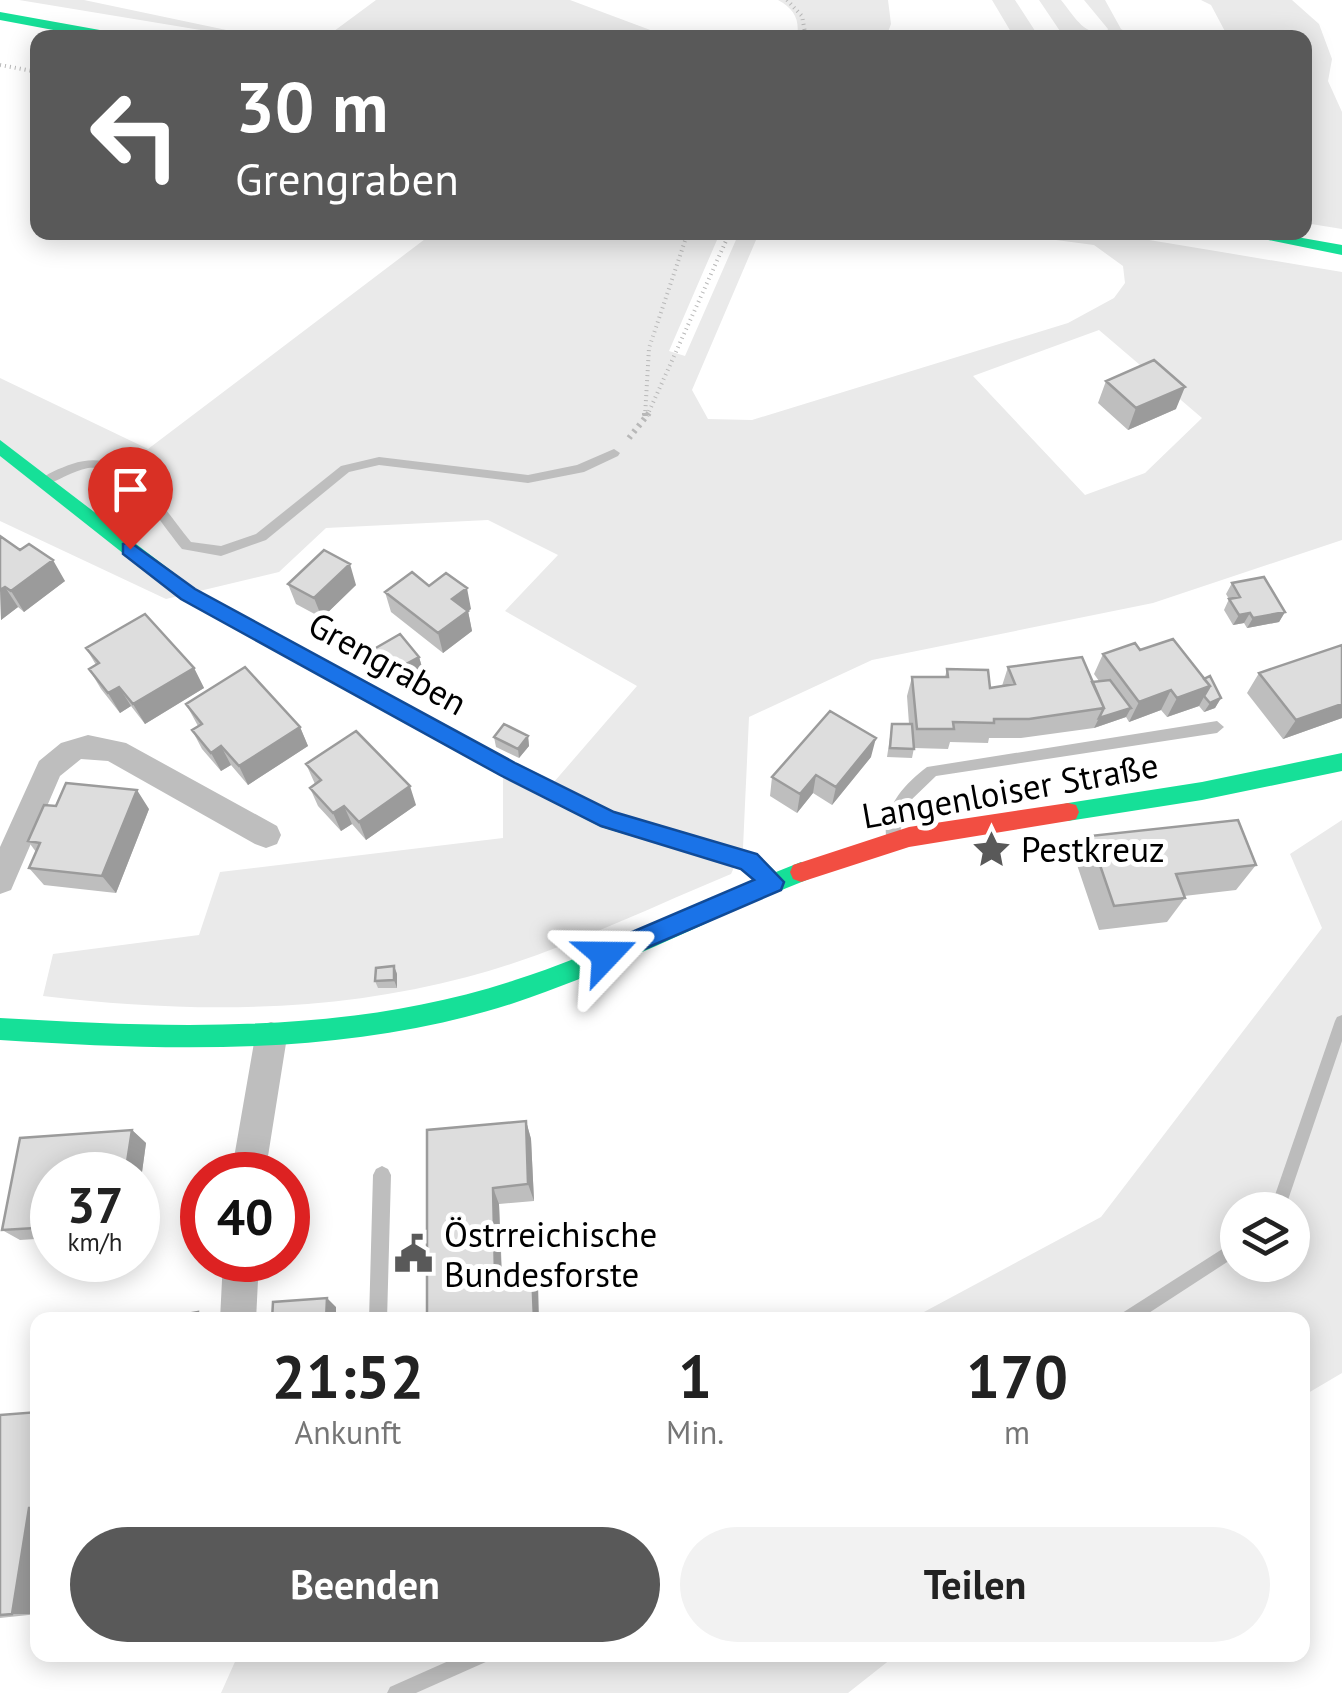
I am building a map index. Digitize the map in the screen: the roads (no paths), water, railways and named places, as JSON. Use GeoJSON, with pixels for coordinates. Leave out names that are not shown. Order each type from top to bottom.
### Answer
{"type":"FeatureCollection","features":[{"type":"Feature","properties":{"kind":"street"},"geometry":{"type":"LineString","coordinates":[[0,16],[78,30]]}},
{"type":"Feature","properties":{"kind":"street"},"geometry":{"type":"LineString","coordinates":[[0,32],[30,37]]}},
{"type":"Feature","properties":{"kind":"street"},"geometry":{"type":"LineString","coordinates":[[1284,240],[1342,250]]}},
{"type":"Feature","properties":{"kind":"street","name":"Grengraben"},"geometry":{"type":"LineString","coordinates":[[0,446],[188,594],[592,811],[748,861],[772,882]]}},
{"type":"Feature","properties":{"kind":"street"},"geometry":{"type":"LineString","coordinates":[[0,881],[49,769],[61,755],[79,747],[96,745],[116,751],[266,834]]}},
{"type":"Feature","properties":{"kind":"street","name":"Langenloiser Straße"},"geometry":{"type":"LineString","coordinates":[[0,1028],[150,1038],[271,1037],[399,1023],[511,993],[772,882],[892,841],[1224,789],[1342,762]]}},
{"type":"Feature","properties":{"kind":"street"},"geometry":{"type":"LineString","coordinates":[[252,1152],[271,1037]]}},
{"type":"Feature","properties":{"kind":"street"},"geometry":{"type":"LineString","coordinates":[[238,1312],[240,1282]]}},
{"type":"Feature","properties":{"kind":"lane"},"geometry":{"type":"LineString","coordinates":[[43,482],[76,466],[109,465],[133,484],[188,546],[221,551],[262,537],[345,469],[379,462],[528,479],[580,468],[614,453]]}},
{"type":"Feature","properties":{"kind":"lane"},"geometry":{"type":"LineString","coordinates":[[892,841],[894,817],[904,792],[932,771],[1217,728]]}},
{"type":"Feature","properties":{"kind":"lane"},"geometry":{"type":"LineString","coordinates":[[378,1312],[382,1175]]}},
{"type":"Feature","properties":{"kind":"waterway"},"geometry":{"type":"LineString","coordinates":[[1284,1192],[1342,1021]]}},
{"type":"Feature","properties":{"kind":"waterway"},"geometry":{"type":"LineString","coordinates":[[1136,1312],[1220,1258]]}},
{"type":"Feature","properties":{"kind":"waterway"},"geometry":{"type":"LineString","coordinates":[[396,1693],[466,1662]]}},
{"type":"Feature","properties":{"kind":"place","name":"Pestkreuz"},"geometry":{"type":"Point","coordinates":[991,849]}},
{"type":"Feature","properties":{"kind":"place","name":"Östrreichische Bundesforste"},"geometry":{"type":"Point","coordinates":[414,1254]}}]}
